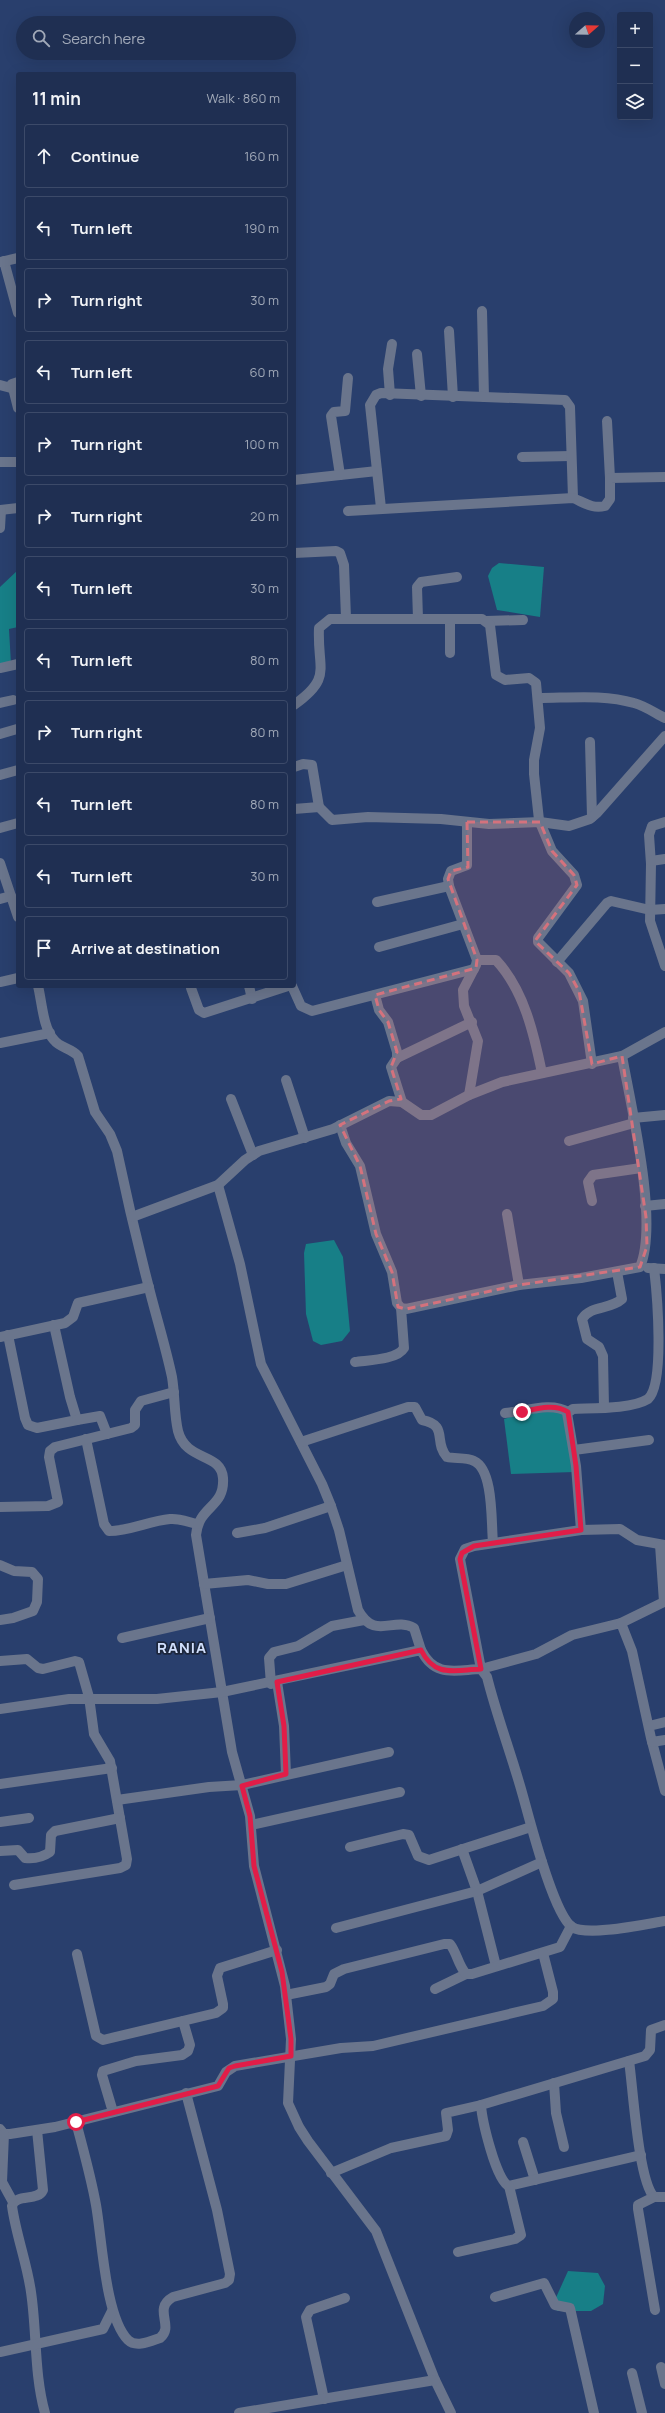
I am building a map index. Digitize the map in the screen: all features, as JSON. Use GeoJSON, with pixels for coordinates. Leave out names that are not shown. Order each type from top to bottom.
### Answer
{"type":"FeatureCollection","features":[{"type":"Feature","properties":{"kind":"street"},"geometry":{"type":"LineString","coordinates":[[16,258],[2,261],[16,306]]}},
{"type":"Feature","properties":{"kind":"street"},"geometry":{"type":"LineString","coordinates":[[482,312],[484,396]]}},
{"type":"Feature","properties":{"kind":"street"},"geometry":{"type":"LineString","coordinates":[[449,331],[452,397]]}},
{"type":"Feature","properties":{"kind":"street"},"geometry":{"type":"LineString","coordinates":[[390,395],[388,369],[392,344]]}},
{"type":"Feature","properties":{"kind":"street"},"geometry":{"type":"LineString","coordinates":[[417,354],[421,396]]}},
{"type":"Feature","properties":{"kind":"street"},"geometry":{"type":"LineString","coordinates":[[340,475],[331,416],[334,412],[344,412],[346,408],[348,378]]}},
{"type":"Feature","properties":{"kind":"street"},"geometry":{"type":"LineString","coordinates":[[0,385],[15,385]]}},
{"type":"Feature","properties":{"kind":"street"},"geometry":{"type":"LineString","coordinates":[[381,508],[370,405],[376,395],[452,397],[484,396],[565,400],[570,407],[573,498]]}},
{"type":"Feature","properties":{"kind":"street"},"geometry":{"type":"LineString","coordinates":[[348,511],[573,498],[590,507],[605,506],[610,500],[607,421]]}},
{"type":"Feature","properties":{"kind":"street"},"geometry":{"type":"LineString","coordinates":[[522,457],[571,456]]}},
{"type":"Feature","properties":{"kind":"street"},"geometry":{"type":"LineString","coordinates":[[0,462],[16,462]]}},
{"type":"Feature","properties":{"kind":"street"},"geometry":{"type":"LineString","coordinates":[[296,480],[377,471]]}},
{"type":"Feature","properties":{"kind":"street"},"geometry":{"type":"LineString","coordinates":[[610,478],[665,477]]}},
{"type":"Feature","properties":{"kind":"street"},"geometry":{"type":"LineString","coordinates":[[0,528],[0,510],[16,508]]}},
{"type":"Feature","properties":{"kind":"street"},"geometry":{"type":"LineString","coordinates":[[296,553],[336,551],[340,553],[344,565],[346,618]]}},
{"type":"Feature","properties":{"kind":"street"},"geometry":{"type":"LineString","coordinates":[[418,619],[417,591],[421,582],[457,577]]}},
{"type":"Feature","properties":{"kind":"street"},"geometry":{"type":"LineString","coordinates":[[296,704],[310,694],[319,683],[320,628],[330,619],[523,620]]}},
{"type":"Feature","properties":{"kind":"street"},"geometry":{"type":"LineString","coordinates":[[450,619],[450,653]]}},
{"type":"Feature","properties":{"kind":"street"},"geometry":{"type":"LineString","coordinates":[[486,621],[492,631],[496,676],[506,680],[533,679],[536,684],[540,728],[534,760],[534,774],[540,822],[552,851],[577,879],[575,889],[538,938],[538,944],[569,973],[583,1001],[592,1064]]}},
{"type":"Feature","properties":{"kind":"street"},"geometry":{"type":"LineString","coordinates":[[0,668],[16,664]]}},
{"type":"Feature","properties":{"kind":"street"},"geometry":{"type":"LineString","coordinates":[[538,698],[610,699],[626,701],[641,705],[665,718]]}},
{"type":"Feature","properties":{"kind":"street"},"geometry":{"type":"LineString","coordinates":[[0,703],[13,700]]}},
{"type":"Feature","properties":{"kind":"street"},"geometry":{"type":"LineString","coordinates":[[0,734],[16,729]]}},
{"type":"Feature","properties":{"kind":"street"},"geometry":{"type":"LineString","coordinates":[[296,766],[303,764],[312,765],[319,807],[332,820],[368,817],[488,824],[540,822],[569,826],[592,817],[665,736]]}},
{"type":"Feature","properties":{"kind":"street"},"geometry":{"type":"LineString","coordinates":[[590,742],[592,817]]}},
{"type":"Feature","properties":{"kind":"street"},"geometry":{"type":"LineString","coordinates":[[0,775],[16,771]]}},
{"type":"Feature","properties":{"kind":"street"},"geometry":{"type":"LineString","coordinates":[[296,810],[319,807]]}},
{"type":"Feature","properties":{"kind":"street"},"geometry":{"type":"LineString","coordinates":[[467,822],[468,862],[465,867],[449,874],[449,886],[463,924],[475,964],[463,990],[464,1006],[477,1034],[478,1048],[469,1095]]}},
{"type":"Feature","properties":{"kind":"street"},"geometry":{"type":"LineString","coordinates":[[665,822],[655,824],[650,829],[650,910],[652,930],[665,966]]}},
{"type":"Feature","properties":{"kind":"street"},"geometry":{"type":"LineString","coordinates":[[0,828],[16,824]]}},
{"type":"Feature","properties":{"kind":"street"},"geometry":{"type":"LineString","coordinates":[[651,861],[665,859]]}},
{"type":"Feature","properties":{"kind":"street"},"geometry":{"type":"LineString","coordinates":[[0,862],[16,911]]}},
{"type":"Feature","properties":{"kind":"street"},"geometry":{"type":"LineString","coordinates":[[378,902],[449,886]]}},
{"type":"Feature","properties":{"kind":"street"},"geometry":{"type":"LineString","coordinates":[[0,899],[11,896]]}},
{"type":"Feature","properties":{"kind":"street"},"geometry":{"type":"LineString","coordinates":[[557,962],[607,903],[611,901],[650,910],[665,909]]}},
{"type":"Feature","properties":{"kind":"street"},"geometry":{"type":"LineString","coordinates":[[379,947],[463,924]]}},
{"type":"Feature","properties":{"kind":"street"},"geometry":{"type":"LineString","coordinates":[[293,988],[301,1006],[312,1011],[375,995],[475,964],[496,960],[506,973],[530,1022],[542,1073]]}},
{"type":"Feature","properties":{"kind":"street"},"geometry":{"type":"LineString","coordinates":[[0,982],[16,978]]}},
{"type":"Feature","properties":{"kind":"street"},"geometry":{"type":"LineString","coordinates":[[39,988],[50,1032],[54,1040],[72,1050],[81,1062],[95,1112],[115,1146],[174,1392],[178,1430],[182,1443],[189,1451],[208,1458],[217,1465],[223,1476],[223,1488],[218,1501],[202,1515],[197,1524],[196,1535],[232,1752],[247,1784],[259,1823],[254,1866],[277,1950],[286,1995],[291,2039],[288,2103],[299,2128],[376,2231],[435,2380],[451,2413]]}},
{"type":"Feature","properties":{"kind":"street"},"geometry":{"type":"LineString","coordinates":[[191,988],[199,1010],[204,1013],[252,999],[282,988]]}},
{"type":"Feature","properties":{"kind":"street"},"geometry":{"type":"LineString","coordinates":[[249,988],[252,999]]}},
{"type":"Feature","properties":{"kind":"street"},"geometry":{"type":"LineString","coordinates":[[375,995],[379,1010],[390,1026],[397,1052],[397,1058]]}},
{"type":"Feature","properties":{"kind":"street"},"geometry":{"type":"LineString","coordinates":[[402,1102],[391,1067],[397,1058],[472,1022]]}},
{"type":"Feature","properties":{"kind":"street"},"geometry":{"type":"LineString","coordinates":[[0,1043],[50,1032]]}},
{"type":"Feature","properties":{"kind":"street"},"geometry":{"type":"LineString","coordinates":[[132,1217],[218,1185],[253,1155],[275,1145],[305,1138],[342,1134],[389,1101],[402,1102],[426,1116],[438,1112],[469,1095],[502,1082],[592,1064],[622,1056],[665,1032]]}},
{"type":"Feature","properties":{"kind":"street"},"geometry":{"type":"LineString","coordinates":[[622,1056],[641,1168],[645,1206],[647,1246],[640,1267]]}},
{"type":"Feature","properties":{"kind":"street"},"geometry":{"type":"LineString","coordinates":[[286,1080],[305,1138]]}},
{"type":"Feature","properties":{"kind":"street"},"geometry":{"type":"LineString","coordinates":[[231,1099],[253,1155]]}},
{"type":"Feature","properties":{"kind":"street"},"geometry":{"type":"LineString","coordinates":[[569,1141],[633,1120],[665,1115]]}},
{"type":"Feature","properties":{"kind":"street"},"geometry":{"type":"LineString","coordinates":[[342,1134],[360,1166],[376,1234],[392,1272],[396,1303],[401,1308],[406,1309],[519,1285],[616,1272],[640,1267],[665,1269]]}},
{"type":"Feature","properties":{"kind":"street"},"geometry":{"type":"LineString","coordinates":[[592,1201],[588,1182],[593,1175],[641,1168]]}},
{"type":"Feature","properties":{"kind":"street"},"geometry":{"type":"LineString","coordinates":[[218,1185],[240,1264],[261,1364],[301,1442],[331,1506],[339,1530],[358,1610],[364,1620],[375,1626],[410,1626],[416,1632],[421,1650],[427,1662],[434,1668],[446,1671],[481,1669],[536,1654],[559,1641],[579,1633],[621,1623],[664,1602],[663,1545],[636,1540],[620,1529],[581,1530],[493,1542],[465,1550],[460,1559],[481,1669],[487,1677],[531,1827],[561,1913],[571,1926],[584,1930],[606,1930],[665,1921]]}},
{"type":"Feature","properties":{"kind":"street"},"geometry":{"type":"LineString","coordinates":[[645,1206],[665,1204]]}},
{"type":"Feature","properties":{"kind":"street"},"geometry":{"type":"LineString","coordinates":[[507,1214],[519,1285]]}},
{"type":"Feature","properties":{"kind":"street"},"geometry":{"type":"LineString","coordinates":[[505,1413],[548,1408],[561,1408],[568,1412],[644,1401],[653,1394],[659,1371],[661,1345],[654,1268]]}},
{"type":"Feature","properties":{"kind":"street"},"geometry":{"type":"LineString","coordinates":[[604,1407],[603,1356],[598,1347],[587,1339],[582,1319],[589,1311],[612,1305],[622,1299],[616,1272]]}},
{"type":"Feature","properties":{"kind":"street"},"geometry":{"type":"LineString","coordinates":[[107,1434],[100,1416],[37,1428],[28,1425],[4,1336],[55,1329],[70,1320],[78,1303],[150,1293]]}},
{"type":"Feature","properties":{"kind":"street"},"geometry":{"type":"LineString","coordinates":[[355,1362],[392,1356],[402,1351],[404,1348],[401,1308]]}},
{"type":"Feature","properties":{"kind":"street"},"geometry":{"type":"LineString","coordinates":[[55,1329],[70,1397],[77,1420]]}},
{"type":"Feature","properties":{"kind":"street"},"geometry":{"type":"LineString","coordinates":[[0,1507],[48,1506],[58,1502],[49,1457],[50,1451],[55,1447],[107,1434],[135,1425],[135,1410],[140,1401],[174,1392]]}},
{"type":"Feature","properties":{"kind":"street"},"geometry":{"type":"LineString","coordinates":[[301,1442],[408,1407],[415,1407],[422,1420],[431,1421],[437,1426],[446,1457],[474,1460],[478,1464],[489,1485],[493,1542]]}},
{"type":"Feature","properties":{"kind":"street"},"geometry":{"type":"LineString","coordinates":[[568,1412],[574,1450],[581,1530]]}},
{"type":"Feature","properties":{"kind":"street"},"geometry":{"type":"LineString","coordinates":[[86,1439],[104,1524],[109,1531],[119,1531],[169,1519],[197,1524]]}},
{"type":"Feature","properties":{"kind":"street"},"geometry":{"type":"LineString","coordinates":[[574,1450],[649,1440]]}},
{"type":"Feature","properties":{"kind":"street"},"geometry":{"type":"LineString","coordinates":[[237,1533],[265,1528],[331,1506]]}},
{"type":"Feature","properties":{"kind":"street"},"geometry":{"type":"LineString","coordinates":[[0,1565],[14,1571],[35,1573],[38,1579],[37,1602],[33,1611],[13,1618],[0,1620]]}},
{"type":"Feature","properties":{"kind":"street"},"geometry":{"type":"LineString","coordinates":[[204,1584],[248,1580],[276,1585],[286,1584],[347,1565]]}},
{"type":"Feature","properties":{"kind":"street"},"geometry":{"type":"LineString","coordinates":[[122,1638],[210,1618]]}},
{"type":"Feature","properties":{"kind":"street"},"geometry":{"type":"LineString","coordinates":[[286,1774],[284,1726],[269,1658],[274,1652],[298,1646],[332,1626],[364,1620]]}},
{"type":"Feature","properties":{"kind":"street"},"geometry":{"type":"LineString","coordinates":[[621,1623],[632,1651],[652,1742],[665,1791]]}},
{"type":"Feature","properties":{"kind":"street"},"geometry":{"type":"LineString","coordinates":[[0,1709],[57,1700],[89,1698],[157,1699],[222,1692],[274,1683],[421,1650]]}},
{"type":"Feature","properties":{"kind":"street"},"geometry":{"type":"LineString","coordinates":[[0,1661],[27,1659],[38,1668],[43,1669],[75,1661],[79,1662],[89,1698],[94,1734],[97,1742],[107,1754],[112,1768],[126,1865],[113,1869],[14,1885]]}},
{"type":"Feature","properties":{"kind":"street"},"geometry":{"type":"LineString","coordinates":[[649,1726],[665,1722]]}},
{"type":"Feature","properties":{"kind":"street"},"geometry":{"type":"LineString","coordinates":[[652,1742],[665,1740]]}},
{"type":"Feature","properties":{"kind":"street"},"geometry":{"type":"LineString","coordinates":[[117,1800],[209,1787],[247,1784],[389,1752]]}},
{"type":"Feature","properties":{"kind":"street"},"geometry":{"type":"LineString","coordinates":[[0,1784],[112,1768]]}},
{"type":"Feature","properties":{"kind":"street"},"geometry":{"type":"LineString","coordinates":[[259,1823],[400,1792]]}},
{"type":"Feature","properties":{"kind":"street"},"geometry":{"type":"LineString","coordinates":[[0,1822],[29,1818]]}},
{"type":"Feature","properties":{"kind":"street"},"geometry":{"type":"LineString","coordinates":[[0,1851],[18,1850],[25,1858],[31,1859],[46,1855],[50,1852],[51,1835],[55,1831],[120,1818]]}},
{"type":"Feature","properties":{"kind":"street"},"geometry":{"type":"LineString","coordinates":[[350,1847],[403,1834],[409,1835],[418,1856],[429,1860],[531,1827]]}},
{"type":"Feature","properties":{"kind":"street"},"geometry":{"type":"LineString","coordinates":[[462,1849],[477,1891],[496,1966]]}},
{"type":"Feature","properties":{"kind":"street"},"geometry":{"type":"LineString","coordinates":[[336,1928],[477,1891],[542,1862]]}},
{"type":"Feature","properties":{"kind":"street"},"geometry":{"type":"LineString","coordinates":[[435,1989],[466,1974],[560,1947],[571,1926]]}},
{"type":"Feature","properties":{"kind":"street"},"geometry":{"type":"LineString","coordinates":[[286,1995],[326,1987],[330,1984],[334,1974],[344,1969],[444,1944],[450,1944],[461,1969],[466,1974]]}},
{"type":"Feature","properties":{"kind":"street"},"geometry":{"type":"LineString","coordinates":[[77,1954],[95,2031],[99,2039],[216,2013],[223,2008],[217,1976],[220,1968],[277,1950]]}},
{"type":"Feature","properties":{"kind":"street"},"geometry":{"type":"LineString","coordinates":[[45,2413],[39,2391],[37,2344],[31,2289],[12,2210],[13,2202],[2,2182],[2,2131],[37,2130],[76,2122],[218,2086],[229,2068],[235,2066],[291,2056],[373,2046],[543,2006],[553,1999],[553,1992],[543,1953]]}},
{"type":"Feature","properties":{"kind":"street"},"geometry":{"type":"LineString","coordinates":[[113,2112],[102,2075],[103,2070],[136,2061],[182,2055],[188,2051],[190,2045],[183,2021]]}},
{"type":"Feature","properties":{"kind":"street"},"geometry":{"type":"LineString","coordinates":[[331,2172],[391,2148],[446,2136],[448,2130],[446,2113],[481,2105],[648,2054],[650,2050],[650,2030],[665,2025]]}},
{"type":"Feature","properties":{"kind":"street"},"geometry":{"type":"LineString","coordinates":[[629,2060],[641,2155],[647,2185],[654,2197]]}},
{"type":"Feature","properties":{"kind":"street"},"geometry":{"type":"LineString","coordinates":[[554,2083],[556,2113],[564,2147]]}},
{"type":"Feature","properties":{"kind":"street"},"geometry":{"type":"LineString","coordinates":[[76,2122],[96,2204],[112,2311],[128,2340],[135,2343],[141,2343],[160,2338],[166,2330],[163,2307],[166,2301],[173,2296],[229,2280],[230,2274],[218,2210],[186,2093]]}},
{"type":"Feature","properties":{"kind":"street"},"geometry":{"type":"LineString","coordinates":[[458,2252],[515,2239],[521,2235],[509,2186],[500,2177],[484,2122],[481,2105]]}},
{"type":"Feature","properties":{"kind":"street"},"geometry":{"type":"LineString","coordinates":[[13,2202],[38,2195],[43,2190],[37,2130]]}},
{"type":"Feature","properties":{"kind":"street"},"geometry":{"type":"LineString","coordinates":[[523,2142],[535,2180]]}},
{"type":"Feature","properties":{"kind":"street"},"geometry":{"type":"LineString","coordinates":[[509,2186],[641,2155]]}},
{"type":"Feature","properties":{"kind":"street"},"geometry":{"type":"LineString","coordinates":[[655,2310],[638,2205],[654,2197],[665,2198]]}},
{"type":"Feature","properties":{"kind":"street"},"geometry":{"type":"LineString","coordinates":[[495,2297],[544,2284],[555,2305],[570,2308],[594,2413]]}},
{"type":"Feature","properties":{"kind":"street"},"geometry":{"type":"LineString","coordinates":[[324,2399],[306,2317],[310,2310],[345,2298]]}},
{"type":"Feature","properties":{"kind":"street"},"geometry":{"type":"LineString","coordinates":[[0,2352],[103,2329],[112,2311]]}},
{"type":"Feature","properties":{"kind":"street"},"geometry":{"type":"LineString","coordinates":[[661,2367],[665,2384]]}},
{"type":"Feature","properties":{"kind":"street"},"geometry":{"type":"LineString","coordinates":[[632,2374],[642,2413]]}},
{"type":"Feature","properties":{"kind":"street"},"geometry":{"type":"LineString","coordinates":[[239,2413],[435,2380]]}},
{"type":"Feature","properties":{"kind":"highlighted area"},"geometry":{"type":"Polygon","coordinates":[[[467,822],[540,822],[552,851],[574,875],[577,885],[535,941],[569,973],[579,991],[592,1064],[622,1056],[646,1217],[647,1246],[640,1267],[519,1285],[406,1309],[398,1307],[392,1272],[376,1234],[360,1166],[340,1125],[389,1101],[401,1099],[391,1067],[397,1052],[388,1022],[379,1010],[375,995],[476,968],[477,960],[448,879],[451,871],[468,867],[467,822]]]}},
{"type":"Feature","properties":{"kind":"shaded area"},"geometry":{"type":"Polygon","coordinates":[[[499,563],[544,567],[540,617],[497,610],[488,576],[492,568],[499,563]]]}},
{"type":"Feature","properties":{"kind":"shaded area"},"geometry":{"type":"Polygon","coordinates":[[[16,572],[16,627],[9,629],[11,664],[0,666],[0,587],[16,572]]]}},
{"type":"Feature","properties":{"kind":"shaded area"},"geometry":{"type":"Polygon","coordinates":[[[334,1240],[343,1257],[350,1331],[342,1341],[321,1345],[313,1341],[306,1314],[304,1253],[306,1244],[334,1240]]]}},
{"type":"Feature","properties":{"kind":"shaded area"},"geometry":{"type":"Polygon","coordinates":[[[546,1407],[564,1412],[575,1472],[511,1474],[504,1419],[546,1407]]]}},
{"type":"Feature","properties":{"kind":"shaded area"},"geometry":{"type":"Polygon","coordinates":[[[568,2271],[598,2273],[605,2286],[603,2304],[591,2311],[557,2311],[554,2302],[568,2271]]]}},
{"type":"Feature","properties":{"kind":"district","name":"RANIA"},"geometry":{"type":"Point","coordinates":[182,1647]}},
{"type":"Feature","properties":{"kind":"route"},"geometry":{"type":"LineString","coordinates":[[76,2122],[218,2086],[222,2083],[229,2068],[291,2056],[291,2039],[282,1972],[254,1866],[250,1816],[242,1786],[286,1774],[284,1726],[277,1682],[421,1650],[427,1662],[434,1668],[446,1671],[481,1669],[460,1559],[462,1553],[474,1546],[493,1542],[581,1530],[576,1466],[568,1412],[561,1408],[541,1408],[522,1412]]}}]}
